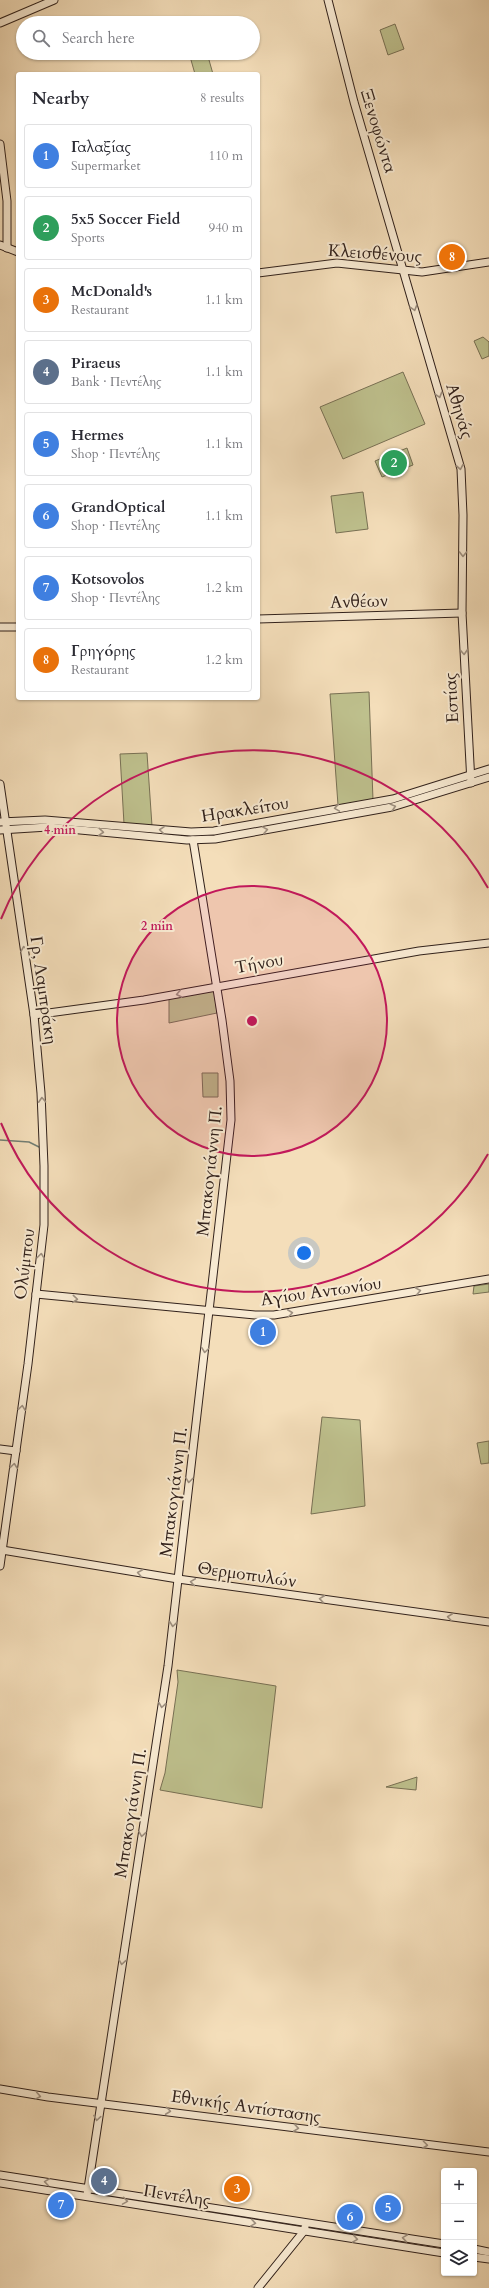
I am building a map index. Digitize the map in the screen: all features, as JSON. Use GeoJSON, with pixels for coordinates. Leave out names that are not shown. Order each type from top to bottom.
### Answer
{"type":"FeatureCollection","features":[{"type":"Feature","properties":{"kind":"street"},"geometry":{"type":"LineString","coordinates":[[16,16],[54,0]]}},
{"type":"Feature","properties":{"kind":"street","name":"Ξενοφώντα"},"geometry":{"type":"LineString","coordinates":[[328,0],[354,102],[404,270]]}},
{"type":"Feature","properties":{"kind":"street"},"geometry":{"type":"LineString","coordinates":[[0,23],[16,16]]}},
{"type":"Feature","properties":{"kind":"street"},"geometry":{"type":"LineString","coordinates":[[0,144],[7,201],[4,246],[16,251]]}},
{"type":"Feature","properties":{"kind":"street","name":"Κλεισθένους"},"geometry":{"type":"LineString","coordinates":[[260,273],[337,263],[429,272],[489,262]]}},
{"type":"Feature","properties":{"kind":"street","name":"Αθηνάς"},"geometry":{"type":"LineString","coordinates":[[404,270],[461,469],[463,515],[462,613]]}},
{"type":"Feature","properties":{"kind":"street","name":"Ανθέων"},"geometry":{"type":"LineString","coordinates":[[260,619],[462,613]]}},
{"type":"Feature","properties":{"kind":"street","name":"Εστίας"},"geometry":{"type":"LineString","coordinates":[[462,613],[470,783]]}},
{"type":"Feature","properties":{"kind":"street"},"geometry":{"type":"LineString","coordinates":[[0,627],[16,627]]}},
{"type":"Feature","properties":{"kind":"street","name":"Ηρακλείτου"},"geometry":{"type":"LineString","coordinates":[[2,822],[45,820],[191,832],[217,830],[393,799],[489,769]]}},
{"type":"Feature","properties":{"kind":"street","name":"Ηρακλείτου"},"geometry":{"type":"LineString","coordinates":[[3,830],[48,827],[193,840],[214,839],[392,807],[489,777]]}},
{"type":"Feature","properties":{"kind":"street"},"geometry":{"type":"LineString","coordinates":[[0,784],[3,830]]}},
{"type":"Feature","properties":{"kind":"street","name":"Γρ, Λαμπράκη"},"geometry":{"type":"LineString","coordinates":[[3,830],[34,1015],[44,1139],[44,1156]]}},
{"type":"Feature","properties":{"kind":"street"},"geometry":{"type":"LineString","coordinates":[[193,840],[195,836],[217,830]]}},
{"type":"Feature","properties":{"kind":"street","name":"Μπακογιάννη Π."},"geometry":{"type":"LineString","coordinates":[[87,2190],[168,1666],[231,1120],[230,1081],[217,987],[193,840]]}},
{"type":"Feature","properties":{"kind":"street","name":"Τήνου"},"geometry":{"type":"LineString","coordinates":[[34,1015],[138,1001],[419,951],[489,943]]}},
{"type":"Feature","properties":{"kind":"street","name":"Ολύμπου"},"geometry":{"type":"LineString","coordinates":[[0,1566],[44,1225],[44,1156]]}},
{"type":"Feature","properties":{"kind":"street","name":"Αγίου Αντωνίου"},"geometry":{"type":"LineString","coordinates":[[36,1294],[257,1316],[274,1315],[489,1279]]}},
{"type":"Feature","properties":{"kind":"street"},"geometry":{"type":"LineString","coordinates":[[0,1449],[16,1451]]}},
{"type":"Feature","properties":{"kind":"street","name":"Θερμοπυλών"},"geometry":{"type":"LineString","coordinates":[[2,1550],[178,1580],[489,1622]]}},
{"type":"Feature","properties":{"kind":"street","name":"Εθνικής Αντίστασης"},"geometry":{"type":"LineString","coordinates":[[0,2089],[48,2097],[100,2102],[489,2152]]}},
{"type":"Feature","properties":{"kind":"street","name":"Πεντέλης"},"geometry":{"type":"LineString","coordinates":[[0,2175],[304,2231],[441,2252]]}},
{"type":"Feature","properties":{"kind":"street","name":"Πεντέλης"},"geometry":{"type":"LineString","coordinates":[[0,2183],[87,2190],[441,2244]]}},
{"type":"Feature","properties":{"kind":"street"},"geometry":{"type":"LineString","coordinates":[[258,2288],[304,2231],[306,2223]]}},
{"type":"Feature","properties":{"kind":"street"},"geometry":{"type":"LineString","coordinates":[[477,2250],[489,2252]]}},
{"type":"Feature","properties":{"kind":"street"},"geometry":{"type":"LineString","coordinates":[[477,2257],[489,2259]]}},
{"type":"Feature","properties":{"kind":"green space"},"geometry":{"type":"Polygon","coordinates":[[[395,24],[404,49],[388,55],[380,30],[395,24]]]}},
{"type":"Feature","properties":{"kind":"green space"},"geometry":{"type":"Polygon","coordinates":[[[191,60],[209,60],[212,72],[194,72],[191,60]]]}},
{"type":"Feature","properties":{"kind":"green space"},"geometry":{"type":"Polygon","coordinates":[[[483,337],[489,342],[489,356],[482,359],[474,341],[483,337]]]}},
{"type":"Feature","properties":{"kind":"green space"},"geometry":{"type":"Polygon","coordinates":[[[403,372],[425,424],[343,459],[320,407],[403,372]]]}},
{"type":"Feature","properties":{"kind":"green space"},"geometry":{"type":"Polygon","coordinates":[[[407,448],[413,465],[382,477],[375,461],[407,448]]]}},
{"type":"Feature","properties":{"kind":"green space"},"geometry":{"type":"Polygon","coordinates":[[[363,492],[368,529],[336,533],[331,496],[363,492]]]}},
{"type":"Feature","properties":{"kind":"green space"},"geometry":{"type":"Polygon","coordinates":[[[369,692],[373,800],[338,805],[330,694],[369,692]]]}},
{"type":"Feature","properties":{"kind":"green space"},"geometry":{"type":"Polygon","coordinates":[[[147,753],[152,826],[124,824],[120,754],[147,753]]]}},
{"type":"Feature","properties":{"kind":"green space"},"geometry":{"type":"Polygon","coordinates":[[[214,990],[217,1013],[169,1023],[169,999],[214,990]]]}},
{"type":"Feature","properties":{"kind":"green space"},"geometry":{"type":"Polygon","coordinates":[[[202,1073],[218,1073],[218,1097],[203,1097],[202,1073]]]}},
{"type":"Feature","properties":{"kind":"green space"},"geometry":{"type":"Polygon","coordinates":[[[489,1284],[489,1292],[473,1294],[474,1286],[489,1284]]]}},
{"type":"Feature","properties":{"kind":"green space"},"geometry":{"type":"Polygon","coordinates":[[[322,1417],[360,1420],[365,1506],[311,1514],[322,1417]]]}},
{"type":"Feature","properties":{"kind":"green space"},"geometry":{"type":"Polygon","coordinates":[[[489,1441],[489,1463],[481,1464],[477,1443],[489,1441]]]}},
{"type":"Feature","properties":{"kind":"green space"},"geometry":{"type":"Polygon","coordinates":[[[177,1670],[276,1686],[262,1808],[160,1790],[165,1773],[178,1682],[177,1670]]]}},
{"type":"Feature","properties":{"kind":"green space"},"geometry":{"type":"Polygon","coordinates":[[[417,1777],[416,1790],[386,1787],[417,1777]]]}},
{"type":"Feature","properties":{"kind":"waterway"},"geometry":{"type":"LineString","coordinates":[[0,1140],[29,1142],[39,1147]]}},
{"type":"Feature","properties":{"kind":"place","name":"Γρηγόρης"},"geometry":{"type":"Point","coordinates":[452,257]}},
{"type":"Feature","properties":{"kind":"place","name":"5x5 Soccer Field"},"geometry":{"type":"Point","coordinates":[394,463]}},
{"type":"Feature","properties":{"kind":"place","name":"Γαλαξίας"},"geometry":{"type":"Point","coordinates":[263,1332]}},
{"type":"Feature","properties":{"kind":"place","name":"Piraeus"},"geometry":{"type":"Point","coordinates":[104,2181]}},
{"type":"Feature","properties":{"kind":"place","name":"McDonald's"},"geometry":{"type":"Point","coordinates":[237,2189]}},
{"type":"Feature","properties":{"kind":"place","name":"Kotsovolos"},"geometry":{"type":"Point","coordinates":[61,2205]}},
{"type":"Feature","properties":{"kind":"place","name":"Hermes"},"geometry":{"type":"Point","coordinates":[388,2208]}},
{"type":"Feature","properties":{"kind":"place","name":"GrandOptical"},"geometry":{"type":"Point","coordinates":[350,2217]}}]}
